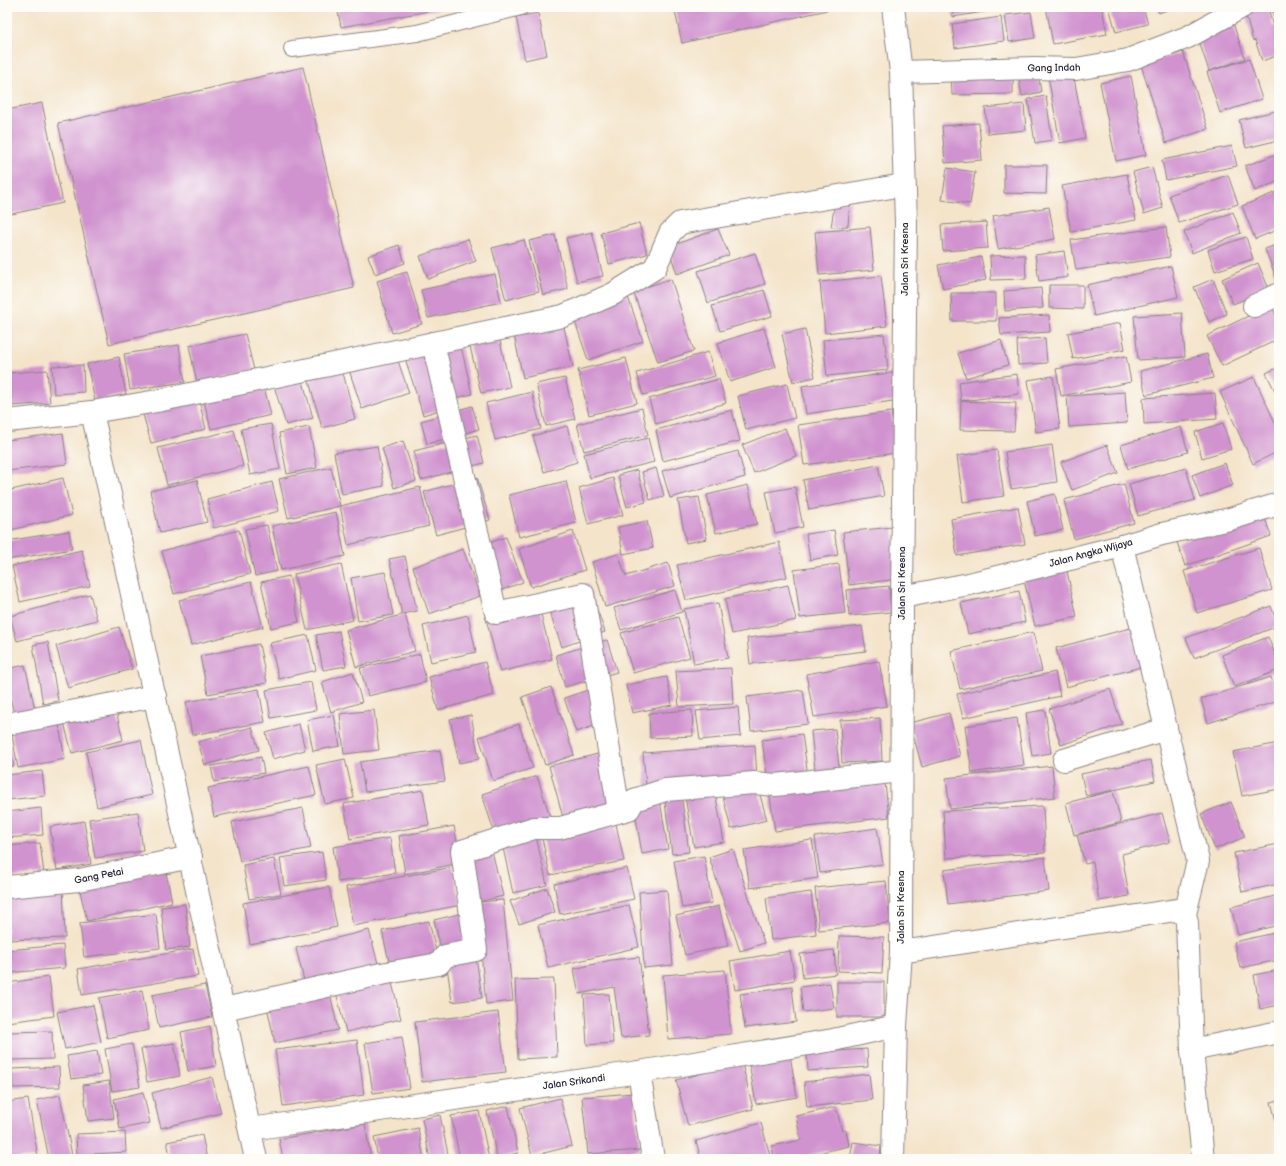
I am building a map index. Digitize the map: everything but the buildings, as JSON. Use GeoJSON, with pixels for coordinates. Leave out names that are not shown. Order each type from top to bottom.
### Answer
{"type":"FeatureCollection","features":[{"type":"Feature","properties":{"kind":"street","name":"Jalan Sri Kresna"},"geometry":{"type":"LineString","coordinates":[[893,7],[901,72],[903,186],[906,230],[900,952],[896,1026],[893,1159]]}},
{"type":"Feature","properties":{"kind":"street","name":"Gang Indah"},"geometry":{"type":"LineString","coordinates":[[901,72],[1034,68],[1076,69],[1128,60],[1188,37],[1242,7]]}},
{"type":"Feature","properties":{"kind":"street"},"geometry":{"type":"LineString","coordinates":[[7,421],[92,412],[157,401],[563,316],[614,294],[655,268],[670,233],[680,223],[903,186]]}},
{"type":"Feature","properties":{"kind":"street"},"geometry":{"type":"LineString","coordinates":[[1254,306],[1279,294]]}},
{"type":"Feature","properties":{"kind":"street"},"geometry":{"type":"LineString","coordinates":[[433,343],[496,613],[583,594],[619,812]]}},
{"type":"Feature","properties":{"kind":"street"},"geometry":{"type":"LineString","coordinates":[[92,412],[251,1129],[256,1159]]}},
{"type":"Feature","properties":{"kind":"street","name":"Jalan Angka Wijaya"},"geometry":{"type":"LineString","coordinates":[[902,597],[969,584],[1122,546],[1162,534],[1230,519],[1279,504]]}},
{"type":"Feature","properties":{"kind":"street"},"geometry":{"type":"LineString","coordinates":[[1122,546],[1198,860],[1184,914],[1187,923],[1192,1050],[1203,1159]]}},
{"type":"Feature","properties":{"kind":"street"},"geometry":{"type":"LineString","coordinates":[[7,724],[155,696]]}},
{"type":"Feature","properties":{"kind":"street"},"geometry":{"type":"LineString","coordinates":[[1064,760],[1166,729]]}},
{"type":"Feature","properties":{"kind":"street"},"geometry":{"type":"LineString","coordinates":[[224,1009],[381,974],[439,964],[445,956],[476,950],[462,851],[534,828],[560,828],[619,812],[628,809],[634,800],[665,790],[754,783],[776,785],[901,770]]}},
{"type":"Feature","properties":{"kind":"street","name":"Gang Petai"},"geometry":{"type":"LineString","coordinates":[[7,887],[79,880],[191,857]]}},
{"type":"Feature","properties":{"kind":"street"},"geometry":{"type":"LineString","coordinates":[[900,952],[1176,910],[1184,914]]}},
{"type":"Feature","properties":{"kind":"street","name":"Jalan Srikandi"},"geometry":{"type":"LineString","coordinates":[[251,1129],[639,1072],[833,1040],[896,1026]]}},
{"type":"Feature","properties":{"kind":"street"},"geometry":{"type":"LineString","coordinates":[[1192,1050],[1279,1032]]}},
{"type":"Feature","properties":{"kind":"street"},"geometry":{"type":"LineString","coordinates":[[639,1072],[653,1159]]}},
{"type":"Feature","properties":{"kind":"lane"},"geometry":{"type":"LineString","coordinates":[[292,49],[417,32],[521,7]]}}]}
